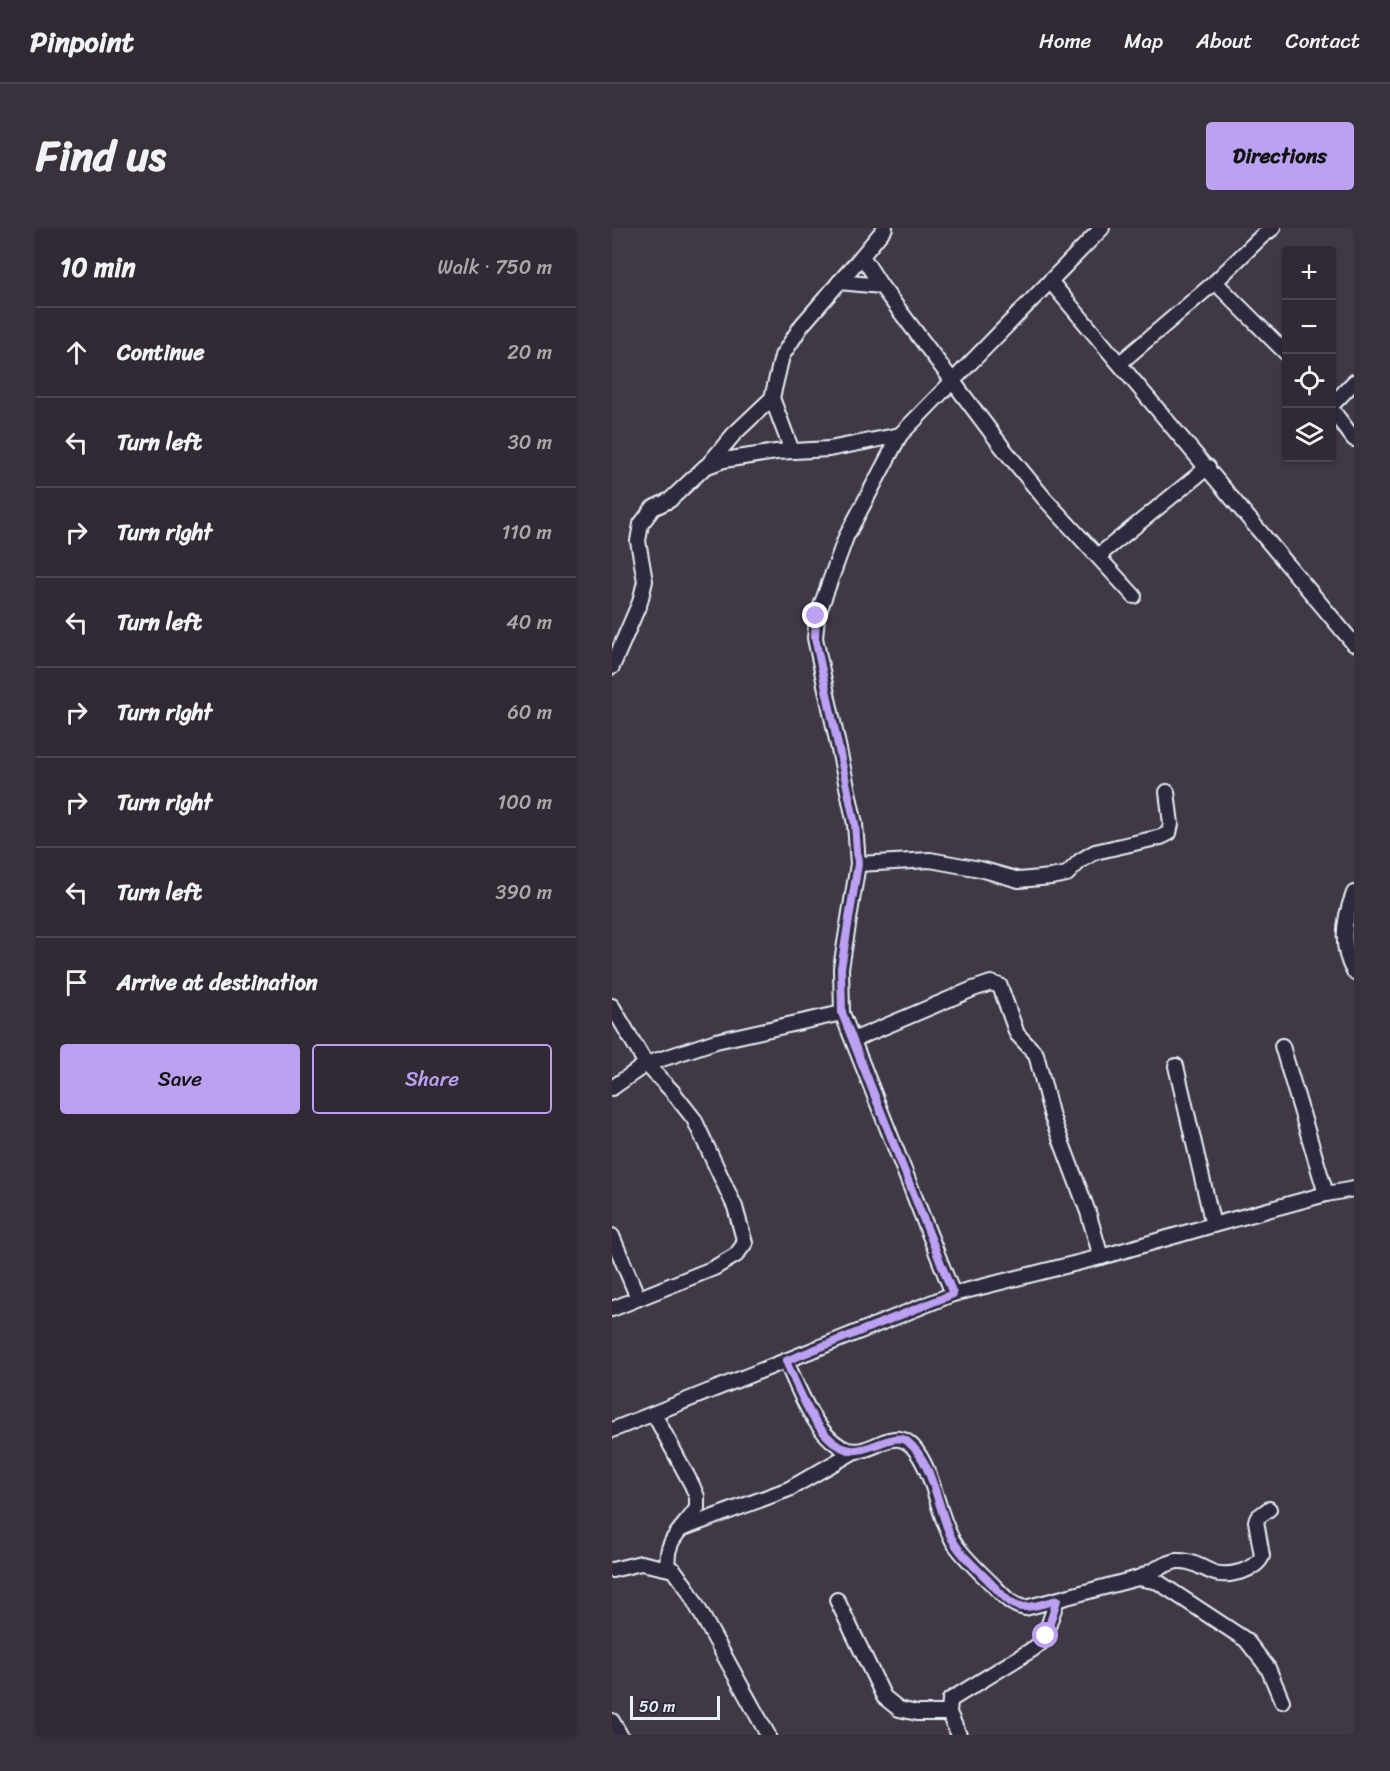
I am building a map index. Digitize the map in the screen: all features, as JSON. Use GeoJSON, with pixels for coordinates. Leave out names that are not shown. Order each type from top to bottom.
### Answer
{"type":"FeatureCollection","features":[{"type":"Feature","properties":{"kind":"street"},"geometry":{"type":"LineString","coordinates":[[612,667],[640,602],[645,580],[638,541],[641,524],[653,508],[670,500],[705,467],[734,434],[772,398],[782,356],[802,325],[885,228]]}},
{"type":"Feature","properties":{"kind":"street"},"geometry":{"type":"LineString","coordinates":[[953,1294],[842,1013],[841,968],[858,864],[855,824],[815,638],[816,616],[846,537],[900,435],[1102,228]]}},
{"type":"Feature","properties":{"kind":"street"},"geometry":{"type":"LineString","coordinates":[[1120,363],[1215,282],[1273,228]]}},
{"type":"Feature","properties":{"kind":"street"},"geometry":{"type":"LineString","coordinates":[[862,256],[881,286],[1003,448],[1044,498],[1134,596]]}},
{"type":"Feature","properties":{"kind":"street"},"geometry":{"type":"LineString","coordinates":[[1050,281],[1354,644]]}},
{"type":"Feature","properties":{"kind":"street"},"geometry":{"type":"LineString","coordinates":[[839,282],[881,286]]}},
{"type":"Feature","properties":{"kind":"street"},"geometry":{"type":"LineString","coordinates":[[1215,282],[1282,348]]}},
{"type":"Feature","properties":{"kind":"street"},"geometry":{"type":"LineString","coordinates":[[1336,401],[1354,382]]}},
{"type":"Feature","properties":{"kind":"street"},"geometry":{"type":"LineString","coordinates":[[772,398],[792,451]]}},
{"type":"Feature","properties":{"kind":"street"},"geometry":{"type":"LineString","coordinates":[[1336,415],[1354,439]]}},
{"type":"Feature","properties":{"kind":"street"},"geometry":{"type":"LineString","coordinates":[[705,467],[724,460],[792,451],[829,449],[900,435]]}},
{"type":"Feature","properties":{"kind":"street"},"geometry":{"type":"LineString","coordinates":[[1098,556],[1208,467]]}},
{"type":"Feature","properties":{"kind":"street"},"geometry":{"type":"LineString","coordinates":[[858,864],[930,860],[980,869],[1019,880],[1067,874],[1080,861],[1095,852],[1161,837],[1169,833],[1171,824],[1167,792]]}},
{"type":"Feature","properties":{"kind":"street"},"geometry":{"type":"LineString","coordinates":[[1354,893],[1347,910],[1344,946],[1354,972]]}},
{"type":"Feature","properties":{"kind":"street"},"geometry":{"type":"LineString","coordinates":[[853,1040],[973,989],[991,983],[1000,986],[1017,1034],[1036,1054],[1052,1117],[1088,1212],[1101,1257]]}},
{"type":"Feature","properties":{"kind":"street"},"geometry":{"type":"LineString","coordinates":[[612,1006],[646,1064],[672,1090],[694,1119],[735,1207],[746,1242],[736,1255],[714,1268],[612,1309]]}},
{"type":"Feature","properties":{"kind":"street"},"geometry":{"type":"LineString","coordinates":[[612,1088],[646,1064],[716,1041],[842,1013]]}},
{"type":"Feature","properties":{"kind":"street"},"geometry":{"type":"LineString","coordinates":[[1282,1046],[1326,1194]]}},
{"type":"Feature","properties":{"kind":"street"},"geometry":{"type":"LineString","coordinates":[[1176,1066],[1213,1224]]}},
{"type":"Feature","properties":{"kind":"street"},"geometry":{"type":"LineString","coordinates":[[612,1430],[953,1294],[1101,1257],[1326,1194],[1354,1189]]}},
{"type":"Feature","properties":{"kind":"street"},"geometry":{"type":"LineString","coordinates":[[612,1236],[638,1298]]}},
{"type":"Feature","properties":{"kind":"street"},"geometry":{"type":"LineString","coordinates":[[786,1361],[820,1428],[843,1448],[855,1451]]}},
{"type":"Feature","properties":{"kind":"street"},"geometry":{"type":"LineString","coordinates":[[654,1414],[697,1497],[697,1508],[668,1545],[668,1567]]}},
{"type":"Feature","properties":{"kind":"street"},"geometry":{"type":"LineString","coordinates":[[681,1529],[789,1490],[855,1451],[898,1438],[908,1441],[929,1472],[952,1540],[1012,1604],[1025,1608],[1138,1578],[1176,1561],[1198,1563],[1214,1573],[1228,1574],[1251,1568],[1261,1560],[1262,1556],[1256,1521],[1269,1509]]}},
{"type":"Feature","properties":{"kind":"street"},"geometry":{"type":"LineString","coordinates":[[612,1570],[641,1563],[674,1570],[687,1588],[768,1735]]}},
{"type":"Feature","properties":{"kind":"street"},"geometry":{"type":"LineString","coordinates":[[1138,1578],[1158,1582],[1246,1640],[1268,1668],[1282,1701]]}},
{"type":"Feature","properties":{"kind":"street"},"geometry":{"type":"LineString","coordinates":[[837,1600],[884,1697],[899,1709],[917,1713],[949,1713]]}},
{"type":"Feature","properties":{"kind":"street"},"geometry":{"type":"LineString","coordinates":[[959,1735],[949,1713],[950,1700],[1042,1642],[1057,1600]]}},
{"type":"Feature","properties":{"kind":"street"},"geometry":{"type":"LineString","coordinates":[[612,1721],[620,1735]]}},
{"type":"Feature","properties":{"kind":"route"},"geometry":{"type":"LineString","coordinates":[[816,616],[815,638],[855,824],[858,864],[841,968],[842,1013],[953,1294],[786,1361],[820,1428],[843,1448],[855,1451],[898,1438],[908,1441],[929,1472],[952,1540],[962,1553],[1012,1604],[1018,1607],[1025,1608],[1057,1600],[1046,1636]]}}]}
